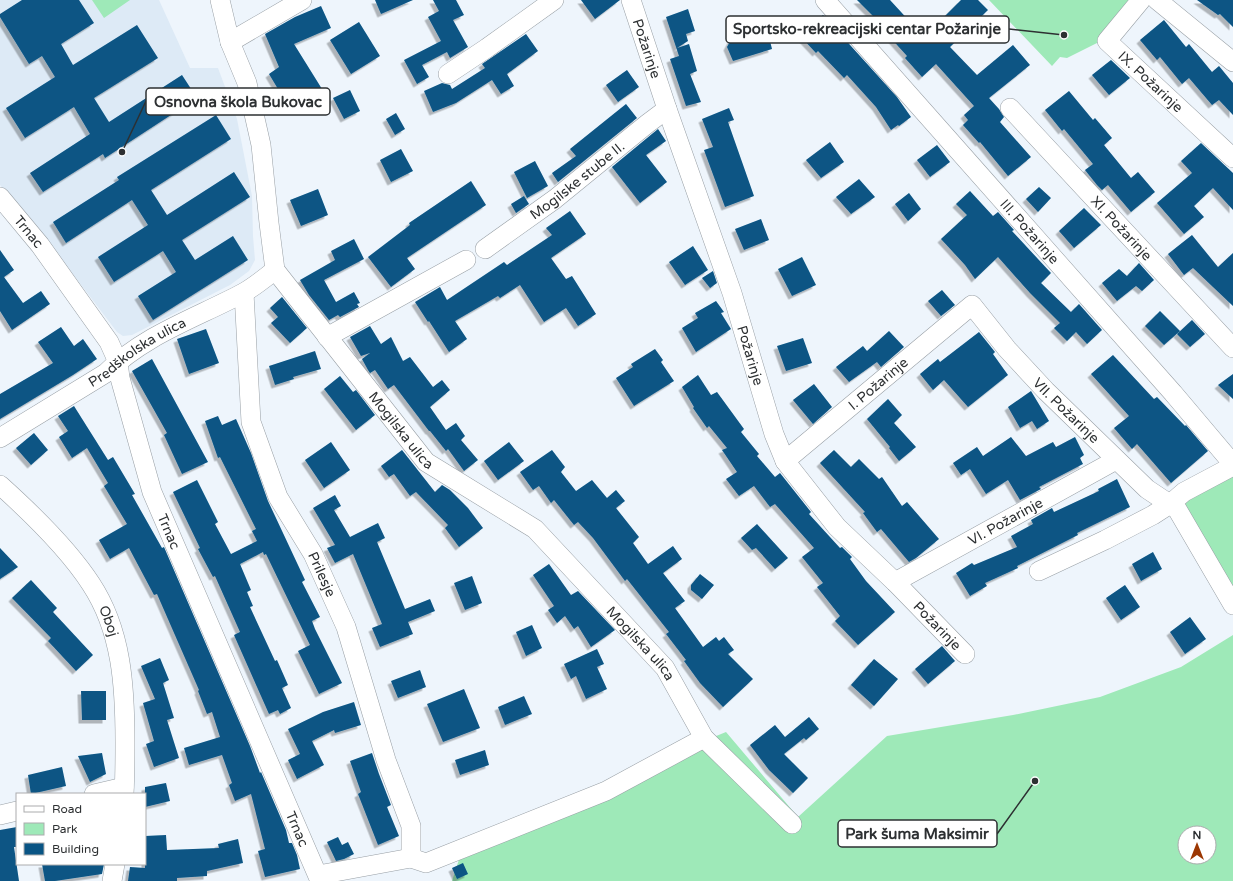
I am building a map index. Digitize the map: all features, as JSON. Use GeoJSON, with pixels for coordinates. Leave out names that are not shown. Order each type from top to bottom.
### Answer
{"type":"FeatureCollection","features":[{"type":"Feature","properties":{"kind":"street"},"geometry":{"type":"LineString","coordinates":[[220,0],[230,42],[247,83],[261,145],[275,270]]}},
{"type":"Feature","properties":{"kind":"street"},"geometry":{"type":"LineString","coordinates":[[230,42],[302,0]]}},
{"type":"Feature","properties":{"kind":"street"},"geometry":{"type":"LineString","coordinates":[[448,74],[488,48],[554,0]]}},
{"type":"Feature","properties":{"kind":"street","name":"Požarinje"},"geometry":{"type":"LineString","coordinates":[[631,0],[667,109],[732,292],[774,434],[785,461],[837,527],[895,582],[965,654]]}},
{"type":"Feature","properties":{"kind":"street","name":"III. Požarinje"},"geometry":{"type":"LineString","coordinates":[[825,0],[1173,393],[1233,465]]}},
{"type":"Feature","properties":{"kind":"street","name":"IX. Požarinje"},"geometry":{"type":"LineString","coordinates":[[1141,0],[1107,41],[1233,158]]}},
{"type":"Feature","properties":{"kind":"street"},"geometry":{"type":"LineString","coordinates":[[1157,0],[1233,62]]}},
{"type":"Feature","properties":{"kind":"street","name":"XI. Požarinje"},"geometry":{"type":"LineString","coordinates":[[1010,108],[1233,348]]}},
{"type":"Feature","properties":{"kind":"street","name":"Mogilske stube II."},"geometry":{"type":"LineString","coordinates":[[485,249],[555,199],[667,109]]}},
{"type":"Feature","properties":{"kind":"street","name":"Trnac"},"geometry":{"type":"LineString","coordinates":[[0,197],[40,245],[109,342],[118,362],[120,378],[152,492],[319,878]]}},
{"type":"Feature","properties":{"kind":"street"},"geometry":{"type":"LineString","coordinates":[[328,337],[466,260]]}},
{"type":"Feature","properties":{"kind":"street","name":"Predškolska ulica"},"geometry":{"type":"LineString","coordinates":[[0,438],[106,373],[135,349],[183,321],[244,292],[275,270]]}},
{"type":"Feature","properties":{"kind":"street","name":"Mogilska ulica"},"geometry":{"type":"LineString","coordinates":[[275,270],[426,462],[535,529],[665,668],[704,738],[792,824]]}},
{"type":"Feature","properties":{"kind":"street","name":"Prilesje"},"geometry":{"type":"LineString","coordinates":[[244,292],[251,422],[278,497],[313,554],[346,627],[386,760],[411,826],[411,858]]}},
{"type":"Feature","properties":{"kind":"street","name":"I. Požarinje"},"geometry":{"type":"LineString","coordinates":[[785,461],[972,305]]}},
{"type":"Feature","properties":{"kind":"street","name":"VII. Požarinje"},"geometry":{"type":"LineString","coordinates":[[972,305],[1007,349],[1046,391],[1147,489],[1177,509],[1233,605]]}},
{"type":"Feature","properties":{"kind":"street","name":"VI. Požarinje"},"geometry":{"type":"LineString","coordinates":[[895,582],[1116,460]]}},
{"type":"Feature","properties":{"kind":"street"},"geometry":{"type":"LineString","coordinates":[[1039,571],[1105,540],[1153,515],[1170,504],[1184,492],[1233,465]]}},
{"type":"Feature","properties":{"kind":"street","name":"Oboj"},"geometry":{"type":"LineString","coordinates":[[3,495],[51,536],[74,561],[91,584],[114,633],[121,666],[125,704],[124,791]]}},
{"type":"Feature","properties":{"kind":"street"},"geometry":{"type":"LineString","coordinates":[[319,878],[372,874],[411,858],[426,864],[606,790],[704,738]]}},
{"type":"Feature","properties":{"kind":"street"},"geometry":{"type":"LineString","coordinates":[[104,793],[124,791]]}},
{"type":"Feature","properties":{"kind":"street"},"geometry":{"type":"LineString","coordinates":[[0,815],[16,811]]}},
{"type":"Feature","properties":{"kind":"street"},"geometry":{"type":"LineString","coordinates":[[112,881],[115,865]]}},
{"type":"Feature","properties":{"kind":"shaded area"},"geometry":{"type":"Polygon","coordinates":[[[0,0],[159,0],[190,68],[218,68],[237,119],[252,196],[255,260],[249,271],[230,285],[132,335],[123,336],[117,332],[47,240],[0,185],[0,0]]]}},
{"type":"Feature","properties":{"kind":"green space"},"geometry":{"type":"Polygon","coordinates":[[[92,0],[130,0],[104,18],[92,0]]]}},
{"type":"Feature","properties":{"kind":"green space"},"geometry":{"type":"Polygon","coordinates":[[[989,0],[1134,0],[1102,39],[1067,58],[1060,57],[1052,66],[989,0]]]}},
{"type":"Feature","properties":{"kind":"green space"},"geometry":{"type":"Polygon","coordinates":[[[1233,474],[1233,596],[1184,506],[1185,496],[1233,474]]]}},
{"type":"Feature","properties":{"kind":"green space"},"geometry":{"type":"Polygon","coordinates":[[[1233,635],[1233,881],[452,881],[466,838],[726,732],[798,817],[887,736],[1013,715],[1100,697],[1181,667],[1233,635]]]}},
{"type":"Feature","properties":{"kind":"building"},"geometry":{"type":"Polygon","coordinates":[[[22,0],[79,0],[94,23],[61,44],[73,65],[137,25],[158,58],[94,98],[109,122],[182,75],[197,98],[105,158],[103,154],[43,192],[30,173],[90,134],[74,107],[25,138],[6,108],[55,77],[42,56],[29,64],[0,17],[0,14],[22,0]]]}},
{"type":"Feature","properties":{"kind":"building"},"geometry":{"type":"Polygon","coordinates":[[[375,0],[413,0],[381,14],[375,0]]]}},
{"type":"Feature","properties":{"kind":"building"},"geometry":{"type":"Polygon","coordinates":[[[433,0],[456,0],[464,15],[453,20],[468,47],[450,58],[447,52],[422,65],[429,77],[417,84],[404,60],[441,41],[428,17],[439,11],[433,0]]]}},
{"type":"Feature","properties":{"kind":"building"},"geometry":{"type":"Polygon","coordinates":[[[581,0],[620,0],[595,19],[581,0]]]}},
{"type":"Feature","properties":{"kind":"building"},"geometry":{"type":"Polygon","coordinates":[[[857,0],[890,0],[924,37],[961,0],[978,0],[988,10],[950,47],[977,75],[1013,45],[1030,65],[989,98],[1004,117],[1000,122],[1031,157],[1008,176],[980,142],[979,143],[963,125],[968,120],[964,115],[974,106],[936,64],[922,77],[905,58],[907,56],[879,25],[881,24],[857,0]]]}},
{"type":"Feature","properties":{"kind":"building"},"geometry":{"type":"Polygon","coordinates":[[[1197,0],[1233,0],[1233,27],[1220,14],[1218,15],[1197,0]]]}},
{"type":"Feature","properties":{"kind":"building"},"geometry":{"type":"Polygon","coordinates":[[[321,6],[331,28],[294,44],[322,89],[290,109],[269,74],[279,67],[265,34],[295,17],[321,6]]]}},
{"type":"Feature","properties":{"kind":"building"},"geometry":{"type":"Polygon","coordinates":[[[688,9],[695,31],[686,34],[688,41],[677,48],[689,44],[697,71],[690,74],[701,102],[686,106],[670,59],[679,56],[666,17],[688,9]]]}},
{"type":"Feature","properties":{"kind":"building"},"geometry":{"type":"Polygon","coordinates":[[[823,15],[897,97],[911,117],[891,130],[876,107],[847,75],[844,78],[818,51],[816,53],[800,36],[823,15]]]}},
{"type":"Feature","properties":{"kind":"building"},"geometry":{"type":"Polygon","coordinates":[[[1164,20],[1186,47],[1189,44],[1212,72],[1219,66],[1233,83],[1233,115],[1219,100],[1212,105],[1189,78],[1182,84],[1160,57],[1157,60],[1140,40],[1164,20]]]}},
{"type":"Feature","properties":{"kind":"building"},"geometry":{"type":"Polygon","coordinates":[[[765,21],[772,49],[733,61],[727,47],[733,36],[744,32],[743,28],[765,21]]]}},
{"type":"Feature","properties":{"kind":"building"},"geometry":{"type":"Polygon","coordinates":[[[359,22],[380,56],[351,74],[330,40],[359,22]]]}},
{"type":"Feature","properties":{"kind":"building"},"geometry":{"type":"Polygon","coordinates":[[[526,34],[538,51],[507,74],[514,86],[501,94],[492,80],[456,103],[433,112],[424,91],[442,83],[450,85],[452,89],[485,68],[482,64],[526,34]]]}},
{"type":"Feature","properties":{"kind":"building"},"geometry":{"type":"Polygon","coordinates":[[[1111,60],[1130,78],[1109,95],[1092,75],[1111,60]]]}},
{"type":"Feature","properties":{"kind":"building"},"geometry":{"type":"Polygon","coordinates":[[[627,70],[639,87],[618,102],[606,85],[627,70]]]}},
{"type":"Feature","properties":{"kind":"building"},"geometry":{"type":"Polygon","coordinates":[[[350,90],[360,111],[344,119],[333,98],[350,90]]]}},
{"type":"Feature","properties":{"kind":"building"},"geometry":{"type":"Polygon","coordinates":[[[1069,91],[1093,120],[1095,118],[1112,138],[1104,145],[1131,178],[1138,172],[1155,192],[1131,212],[1108,185],[1102,190],[1097,185],[1085,170],[1093,164],[1064,129],[1062,131],[1045,110],[1069,91]]]}},
{"type":"Feature","properties":{"kind":"building"},"geometry":{"type":"Polygon","coordinates":[[[626,104],[637,118],[558,182],[552,173],[576,156],[570,149],[626,104]]]}},
{"type":"Feature","properties":{"kind":"building"},"geometry":{"type":"Polygon","coordinates":[[[729,108],[734,120],[728,122],[754,196],[725,207],[704,150],[713,147],[702,119],[729,108]]]}},
{"type":"Feature","properties":{"kind":"building"},"geometry":{"type":"Polygon","coordinates":[[[396,113],[405,129],[395,135],[386,119],[396,113]]]}},
{"type":"Feature","properties":{"kind":"building"},"geometry":{"type":"Polygon","coordinates":[[[216,115],[231,139],[151,190],[167,215],[234,172],[250,197],[182,240],[195,260],[233,236],[248,260],[153,320],[138,296],[176,272],[163,251],[114,282],[98,257],[148,225],[132,200],[66,243],[53,222],[119,180],[117,177],[216,115]]]}},
{"type":"Feature","properties":{"kind":"building"},"geometry":{"type":"Polygon","coordinates":[[[658,129],[666,141],[646,155],[667,182],[640,203],[612,167],[658,129]]]}},
{"type":"Feature","properties":{"kind":"building"},"geometry":{"type":"Polygon","coordinates":[[[830,142],[844,162],[821,178],[806,160],[830,142]]]}},
{"type":"Feature","properties":{"kind":"building"},"geometry":{"type":"Polygon","coordinates":[[[1201,143],[1233,173],[1233,210],[1213,188],[1194,206],[1204,217],[1184,234],[1157,203],[1192,173],[1181,161],[1201,143]]]}},
{"type":"Feature","properties":{"kind":"building"},"geometry":{"type":"Polygon","coordinates":[[[937,145],[950,162],[930,177],[917,160],[937,145]]]}},
{"type":"Feature","properties":{"kind":"building"},"geometry":{"type":"Polygon","coordinates":[[[401,149],[413,171],[391,182],[380,160],[401,149]]]}},
{"type":"Feature","properties":{"kind":"building"},"geometry":{"type":"Polygon","coordinates":[[[535,161],[548,186],[527,198],[514,172],[535,161]]]}},
{"type":"Feature","properties":{"kind":"building"},"geometry":{"type":"Polygon","coordinates":[[[859,179],[875,197],[851,214],[836,197],[859,179]]]}},
{"type":"Feature","properties":{"kind":"building"},"geometry":{"type":"Polygon","coordinates":[[[471,181],[486,205],[407,258],[415,269],[391,287],[368,257],[410,225],[409,223],[471,181]]]}},
{"type":"Feature","properties":{"kind":"building"},"geometry":{"type":"Polygon","coordinates":[[[1039,187],[1051,198],[1038,212],[1026,199],[1039,187]]]}},
{"type":"Feature","properties":{"kind":"building"},"geometry":{"type":"Polygon","coordinates":[[[318,189],[328,215],[301,226],[290,200],[318,189]]]}},
{"type":"Feature","properties":{"kind":"building"},"geometry":{"type":"Polygon","coordinates":[[[970,191],[993,216],[998,212],[1014,230],[1012,231],[1051,273],[1041,283],[1071,312],[1079,304],[1102,330],[1087,344],[1076,332],[1067,341],[1054,328],[1060,323],[1030,293],[998,257],[975,279],[965,265],[941,239],[967,215],[956,204],[970,191]]]}},
{"type":"Feature","properties":{"kind":"building"},"geometry":{"type":"Polygon","coordinates":[[[909,193],[921,209],[908,221],[895,204],[909,193]]]}},
{"type":"Feature","properties":{"kind":"building"},"geometry":{"type":"Polygon","coordinates":[[[524,196],[529,204],[516,213],[511,204],[524,196]]]}},
{"type":"Feature","properties":{"kind":"building"},"geometry":{"type":"Polygon","coordinates":[[[1084,208],[1101,225],[1074,248],[1059,231],[1084,208]]]}},
{"type":"Feature","properties":{"kind":"building"},"geometry":{"type":"Polygon","coordinates":[[[570,211],[586,234],[551,258],[566,279],[572,276],[596,314],[578,326],[566,308],[544,322],[520,285],[500,298],[498,296],[455,321],[467,339],[449,352],[415,302],[440,287],[447,300],[504,262],[507,265],[552,235],[546,228],[570,211]]]}},
{"type":"Feature","properties":{"kind":"building"},"geometry":{"type":"Polygon","coordinates":[[[761,219],[769,240],[744,250],[735,229],[761,219]]]}},
{"type":"Feature","properties":{"kind":"building"},"geometry":{"type":"Polygon","coordinates":[[[1192,235],[1218,267],[1233,253],[1233,306],[1193,268],[1184,275],[1168,254],[1192,235]]]}},
{"type":"Feature","properties":{"kind":"building"},"geometry":{"type":"Polygon","coordinates":[[[354,239],[364,259],[324,280],[336,302],[354,292],[360,303],[357,304],[359,307],[340,317],[338,315],[329,320],[309,295],[300,280],[335,260],[331,251],[354,239]]]}},
{"type":"Feature","properties":{"kind":"building"},"geometry":{"type":"Polygon","coordinates":[[[693,246],[708,270],[685,285],[669,262],[693,246]]]}},
{"type":"Feature","properties":{"kind":"building"},"geometry":{"type":"Polygon","coordinates":[[[0,250],[14,270],[4,277],[23,303],[41,291],[50,304],[12,330],[0,311],[0,250]]]}},
{"type":"Feature","properties":{"kind":"building"},"geometry":{"type":"Polygon","coordinates":[[[802,257],[816,285],[792,296],[778,269],[802,257]]]}},
{"type":"Feature","properties":{"kind":"building"},"geometry":{"type":"Polygon","coordinates":[[[1139,263],[1154,280],[1142,291],[1136,286],[1117,301],[1102,283],[1119,269],[1127,276],[1139,263]]]}},
{"type":"Feature","properties":{"kind":"building"},"geometry":{"type":"Polygon","coordinates":[[[713,271],[717,283],[710,288],[702,278],[713,271]]]}},
{"type":"Feature","properties":{"kind":"building"},"geometry":{"type":"Polygon","coordinates":[[[942,290],[955,305],[941,316],[928,301],[942,290]]]}},
{"type":"Feature","properties":{"kind":"building"},"geometry":{"type":"Polygon","coordinates":[[[282,297],[307,328],[290,343],[271,323],[278,317],[270,308],[282,297]]]}},
{"type":"Feature","properties":{"kind":"building"},"geometry":{"type":"Polygon","coordinates":[[[716,301],[724,312],[721,313],[731,329],[696,352],[682,328],[698,318],[695,313],[716,301]]]}},
{"type":"Feature","properties":{"kind":"building"},"geometry":{"type":"Polygon","coordinates":[[[1160,311],[1180,331],[1164,345],[1145,326],[1160,311]]]}},
{"type":"Feature","properties":{"kind":"building"},"geometry":{"type":"Polygon","coordinates":[[[1192,320],[1205,334],[1190,347],[1177,334],[1192,320]]]}},
{"type":"Feature","properties":{"kind":"building"},"geometry":{"type":"Polygon","coordinates":[[[370,326],[381,344],[391,337],[403,361],[410,357],[433,387],[442,380],[450,390],[430,407],[446,430],[456,423],[465,436],[461,440],[478,460],[464,471],[448,449],[446,451],[429,431],[394,385],[388,389],[375,370],[370,373],[368,370],[362,359],[370,353],[361,356],[350,337],[370,326]]]}},
{"type":"Feature","properties":{"kind":"building"},"geometry":{"type":"Polygon","coordinates":[[[61,327],[74,346],[83,339],[97,359],[0,419],[0,394],[53,363],[38,342],[61,327]]]}},
{"type":"Feature","properties":{"kind":"building"},"geometry":{"type":"Polygon","coordinates":[[[206,329],[219,363],[189,374],[177,339],[206,329]]]}},
{"type":"Feature","properties":{"kind":"building"},"geometry":{"type":"Polygon","coordinates":[[[889,331],[904,347],[881,367],[877,362],[849,382],[836,367],[863,346],[867,351],[889,331]]]}},
{"type":"Feature","properties":{"kind":"building"},"geometry":{"type":"Polygon","coordinates":[[[979,332],[995,352],[993,354],[1008,375],[968,407],[944,380],[933,390],[920,374],[938,359],[940,362],[979,332]]]}},
{"type":"Feature","properties":{"kind":"building"},"geometry":{"type":"Polygon","coordinates":[[[803,338],[812,363],[786,371],[777,346],[803,338]]]}},
{"type":"Feature","properties":{"kind":"building"},"geometry":{"type":"Polygon","coordinates":[[[655,349],[663,360],[661,362],[674,381],[634,406],[616,378],[633,367],[631,364],[655,349]]]}},
{"type":"Feature","properties":{"kind":"building"},"geometry":{"type":"Polygon","coordinates":[[[315,351],[321,369],[293,377],[294,379],[275,385],[269,366],[315,351]]]}},
{"type":"Feature","properties":{"kind":"building"},"geometry":{"type":"Polygon","coordinates":[[[1113,355],[1154,399],[1157,397],[1185,426],[1186,425],[1208,451],[1171,483],[1137,444],[1132,449],[1114,428],[1129,416],[1091,374],[1113,355]]]}},
{"type":"Feature","properties":{"kind":"building"},"geometry":{"type":"Polygon","coordinates":[[[152,359],[208,462],[182,474],[164,435],[167,433],[132,371],[152,359]]]}},
{"type":"Feature","properties":{"kind":"building"},"geometry":{"type":"Polygon","coordinates":[[[1233,374],[1233,399],[1218,385],[1233,374]]]}},
{"type":"Feature","properties":{"kind":"building"},"geometry":{"type":"Polygon","coordinates":[[[698,375],[711,395],[717,392],[744,429],[741,432],[759,454],[757,456],[775,477],[780,473],[811,512],[809,514],[840,548],[842,547],[852,557],[850,559],[866,581],[895,612],[858,645],[835,621],[840,616],[817,587],[823,583],[802,557],[814,548],[775,504],[770,507],[754,486],[739,496],[726,479],[737,472],[722,450],[727,448],[709,426],[707,428],[693,408],[694,407],[682,387],[698,375]]]}},
{"type":"Feature","properties":{"kind":"building"},"geometry":{"type":"Polygon","coordinates":[[[340,376],[353,392],[356,390],[375,415],[356,430],[324,389],[340,376]]]}},
{"type":"Feature","properties":{"kind":"building"},"geometry":{"type":"Polygon","coordinates":[[[814,384],[832,407],[813,424],[793,400],[814,384]]]}},
{"type":"Feature","properties":{"kind":"building"},"geometry":{"type":"Polygon","coordinates":[[[1031,391],[1049,421],[1037,429],[1032,421],[1020,428],[1008,407],[1031,391]]]}},
{"type":"Feature","properties":{"kind":"building"},"geometry":{"type":"Polygon","coordinates":[[[888,399],[902,415],[894,423],[916,447],[899,461],[889,448],[890,447],[867,419],[888,399]]]}},
{"type":"Feature","properties":{"kind":"building"},"geometry":{"type":"Polygon","coordinates":[[[74,406],[108,460],[113,457],[135,494],[132,495],[162,548],[164,547],[250,746],[260,773],[261,772],[286,830],[289,843],[292,843],[297,855],[300,869],[265,877],[258,851],[265,849],[251,794],[235,801],[229,785],[232,783],[222,755],[189,765],[184,748],[220,737],[212,712],[207,714],[198,691],[199,690],[157,594],[154,595],[129,548],[110,559],[99,540],[127,524],[104,486],[108,483],[87,448],[72,458],[59,437],[68,431],[58,416],[74,406]]]}},
{"type":"Feature","properties":{"kind":"building"},"geometry":{"type":"Polygon","coordinates":[[[218,416],[222,425],[236,419],[251,453],[268,501],[305,580],[302,582],[320,617],[312,621],[315,629],[342,683],[319,694],[298,651],[310,645],[266,554],[264,555],[263,552],[240,564],[251,590],[247,592],[253,606],[250,607],[288,685],[282,688],[291,708],[280,714],[278,710],[269,714],[234,635],[240,632],[215,576],[213,577],[198,549],[200,548],[173,492],[197,480],[218,522],[215,524],[231,554],[257,541],[252,531],[256,529],[220,457],[218,458],[205,421],[218,416]]]}},
{"type":"Feature","properties":{"kind":"building"},"geometry":{"type":"Polygon","coordinates":[[[34,433],[48,450],[31,465],[16,448],[34,433]]]}},
{"type":"Feature","properties":{"kind":"building"},"geometry":{"type":"Polygon","coordinates":[[[1011,437],[1026,456],[1053,442],[1056,447],[1075,437],[1084,455],[1080,458],[1083,464],[1039,487],[1041,489],[1020,500],[1008,480],[986,494],[970,469],[961,475],[953,463],[977,447],[983,456],[1011,437]]]}},
{"type":"Feature","properties":{"kind":"building"},"geometry":{"type":"Polygon","coordinates":[[[331,442],[350,470],[324,488],[305,460],[331,442]]]}},
{"type":"Feature","properties":{"kind":"building"},"geometry":{"type":"Polygon","coordinates":[[[509,442],[524,461],[498,480],[484,461],[509,442]]]}},
{"type":"Feature","properties":{"kind":"building"},"geometry":{"type":"Polygon","coordinates":[[[402,450],[435,492],[442,485],[450,490],[468,508],[483,528],[459,547],[445,528],[448,525],[416,492],[410,496],[394,474],[389,477],[381,466],[402,450]]]}},
{"type":"Feature","properties":{"kind":"building"},"geometry":{"type":"Polygon","coordinates":[[[552,450],[565,467],[561,472],[576,491],[592,480],[607,498],[616,490],[625,501],[616,508],[639,537],[633,543],[648,564],[673,546],[682,559],[663,573],[685,601],[675,608],[703,647],[716,637],[719,641],[724,637],[734,650],[728,654],[753,679],[723,707],[700,683],[684,661],[686,660],[666,634],[669,632],[627,579],[625,581],[593,538],[578,522],[574,525],[554,500],[551,503],[539,486],[533,490],[520,472],[552,450]]]}},
{"type":"Feature","properties":{"kind":"building"},"geometry":{"type":"Polygon","coordinates":[[[834,450],[851,467],[859,459],[879,479],[882,477],[902,506],[907,502],[939,539],[909,562],[881,529],[877,532],[863,513],[865,512],[820,463],[834,450]]]}},
{"type":"Feature","properties":{"kind":"building"},"geometry":{"type":"Polygon","coordinates":[[[1117,479],[1130,507],[1077,533],[1078,535],[1017,566],[1018,568],[985,583],[987,586],[970,596],[956,573],[972,563],[974,565],[1017,547],[1011,536],[1033,524],[1031,520],[1052,508],[1054,512],[1099,491],[1098,489],[1117,479]]]}},
{"type":"Feature","properties":{"kind":"building"},"geometry":{"type":"Polygon","coordinates":[[[335,495],[341,506],[334,510],[350,537],[378,523],[385,538],[377,542],[405,609],[430,599],[435,611],[408,622],[413,634],[380,647],[372,628],[382,624],[353,554],[335,563],[327,548],[335,545],[313,508],[335,495]]]}},
{"type":"Feature","properties":{"kind":"building"},"geometry":{"type":"Polygon","coordinates":[[[757,524],[788,558],[775,569],[756,548],[752,550],[741,538],[757,524]]]}},
{"type":"Feature","properties":{"kind":"building"},"geometry":{"type":"Polygon","coordinates":[[[0,548],[18,567],[0,579],[0,548]]]}},
{"type":"Feature","properties":{"kind":"building"},"geometry":{"type":"Polygon","coordinates":[[[1153,552],[1162,569],[1141,581],[1132,564],[1153,552]]]}},
{"type":"Feature","properties":{"kind":"building"},"geometry":{"type":"Polygon","coordinates":[[[549,564],[571,595],[578,591],[615,630],[591,647],[578,626],[574,629],[565,616],[557,623],[548,610],[554,606],[533,575],[549,564]]]}},
{"type":"Feature","properties":{"kind":"building"},"geometry":{"type":"Polygon","coordinates":[[[700,574],[714,585],[702,599],[691,590],[691,585],[700,574]]]}},
{"type":"Feature","properties":{"kind":"building"},"geometry":{"type":"Polygon","coordinates":[[[472,576],[482,603],[465,610],[454,583],[472,576]]]}},
{"type":"Feature","properties":{"kind":"building"},"geometry":{"type":"Polygon","coordinates":[[[31,580],[57,608],[53,612],[93,655],[76,671],[48,641],[51,638],[12,598],[31,580]]]}},
{"type":"Feature","properties":{"kind":"building"},"geometry":{"type":"Polygon","coordinates":[[[1125,585],[1140,607],[1121,620],[1106,598],[1125,585]]]}},
{"type":"Feature","properties":{"kind":"building"},"geometry":{"type":"Polygon","coordinates":[[[1190,617],[1206,639],[1185,654],[1170,632],[1190,617]]]}},
{"type":"Feature","properties":{"kind":"building"},"geometry":{"type":"Polygon","coordinates":[[[532,625],[542,648],[526,656],[516,632],[532,625]]]}},
{"type":"Feature","properties":{"kind":"building"},"geometry":{"type":"Polygon","coordinates":[[[942,646],[955,661],[928,684],[915,669],[942,646]]]}},
{"type":"Feature","properties":{"kind":"building"},"geometry":{"type":"Polygon","coordinates":[[[597,649],[604,664],[597,667],[607,689],[586,699],[576,676],[571,679],[564,664],[597,649]]]}},
{"type":"Feature","properties":{"kind":"building"},"geometry":{"type":"Polygon","coordinates":[[[160,658],[169,680],[163,683],[174,718],[167,720],[179,758],[154,767],[146,744],[154,741],[143,703],[155,699],[141,666],[160,658]]]}},
{"type":"Feature","properties":{"kind":"building"},"geometry":{"type":"Polygon","coordinates":[[[874,659],[898,679],[874,706],[851,685],[874,659]]]}},
{"type":"Feature","properties":{"kind":"building"},"geometry":{"type":"Polygon","coordinates":[[[420,670],[426,687],[398,698],[391,681],[420,670]]]}},
{"type":"Feature","properties":{"kind":"building"},"geometry":{"type":"Polygon","coordinates":[[[464,689],[480,728],[443,742],[427,704],[464,689]]]}},
{"type":"Feature","properties":{"kind":"building"},"geometry":{"type":"Polygon","coordinates":[[[81,691],[106,691],[106,720],[82,720],[81,691]]]}},
{"type":"Feature","properties":{"kind":"building"},"geometry":{"type":"Polygon","coordinates":[[[524,696],[532,714],[505,725],[498,707],[524,696]]]}},
{"type":"Feature","properties":{"kind":"building"},"geometry":{"type":"Polygon","coordinates":[[[354,702],[361,725],[335,733],[334,730],[312,741],[324,765],[297,779],[288,760],[300,754],[288,729],[323,712],[354,702]]]}},
{"type":"Feature","properties":{"kind":"building"},"geometry":{"type":"Polygon","coordinates":[[[809,717],[819,729],[806,740],[804,738],[784,754],[808,778],[793,793],[769,770],[750,745],[775,725],[785,737],[809,717]]]}},
{"type":"Feature","properties":{"kind":"building"},"geometry":{"type":"Polygon","coordinates":[[[485,750],[489,765],[460,775],[455,760],[485,750]]]}},
{"type":"Feature","properties":{"kind":"building"},"geometry":{"type":"Polygon","coordinates":[[[102,753],[106,774],[90,782],[78,756],[102,753]]]}},
{"type":"Feature","properties":{"kind":"building"},"geometry":{"type":"Polygon","coordinates":[[[372,753],[391,805],[387,807],[399,836],[378,845],[358,794],[361,792],[350,761],[372,753]]]}},
{"type":"Feature","properties":{"kind":"building"},"geometry":{"type":"Polygon","coordinates":[[[62,767],[66,786],[31,793],[28,775],[62,767]]]}},
{"type":"Feature","properties":{"kind":"building"},"geometry":{"type":"Polygon","coordinates":[[[166,783],[170,801],[146,807],[145,787],[166,783]]]}},
{"type":"Feature","properties":{"kind":"building"},"geometry":{"type":"Polygon","coordinates":[[[16,827],[16,847],[14,847],[19,881],[0,881],[0,830],[16,827]]]}},
{"type":"Feature","properties":{"kind":"building"},"geometry":{"type":"Polygon","coordinates":[[[166,835],[167,850],[219,848],[218,844],[238,839],[243,863],[207,871],[207,876],[177,878],[177,881],[128,881],[130,867],[145,868],[146,836],[166,835]]]}},
{"type":"Feature","properties":{"kind":"building"},"geometry":{"type":"Polygon","coordinates":[[[338,837],[342,845],[348,842],[354,854],[336,861],[327,842],[338,837]]]}},
{"type":"Feature","properties":{"kind":"building"},"geometry":{"type":"Polygon","coordinates":[[[463,863],[468,874],[457,879],[452,868],[463,863]]]}},
{"type":"Feature","properties":{"kind":"building"},"geometry":{"type":"Polygon","coordinates":[[[42,865],[104,865],[102,874],[55,881],[45,881],[42,865]]]}},
{"type":"Feature","properties":{"kind":"place","name":"Sportsko-rekreacijski centar Požarinje"},"geometry":{"type":"Point","coordinates":[1064,35]}},
{"type":"Feature","properties":{"kind":"place","name":"Osnovna škola Bukovac"},"geometry":{"type":"Point","coordinates":[122,152]}},
{"type":"Feature","properties":{"kind":"place","name":"Park šuma Maksimir"},"geometry":{"type":"Point","coordinates":[1035,781]}}]}
